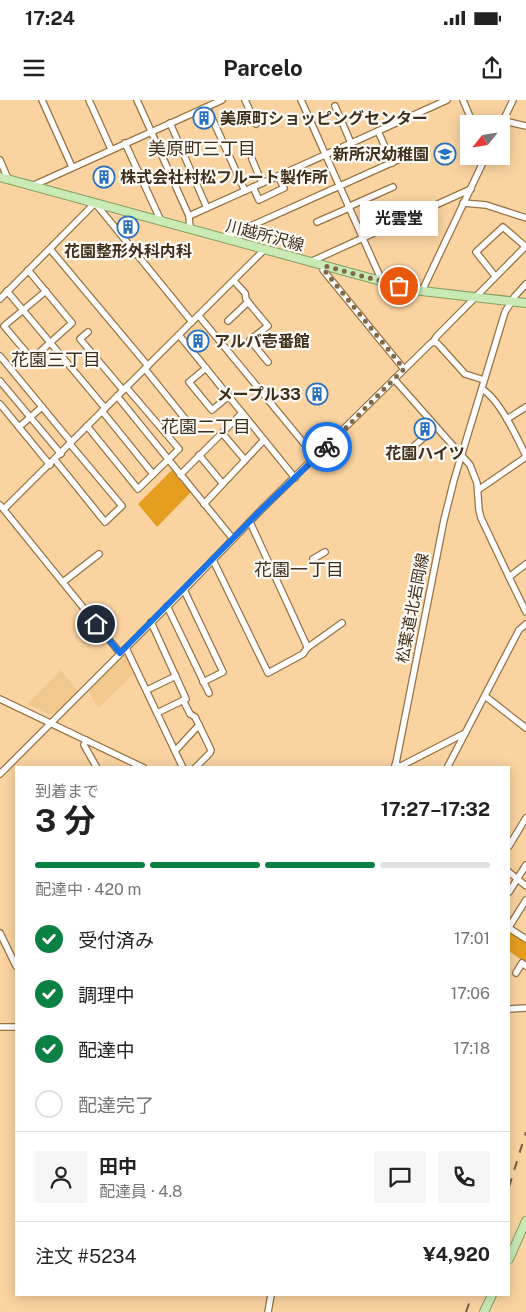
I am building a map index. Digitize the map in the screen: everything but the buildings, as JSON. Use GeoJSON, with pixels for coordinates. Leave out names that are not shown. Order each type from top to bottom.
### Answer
{"type":"FeatureCollection","features":[{"type":"Feature","properties":{"kind":"main road","name":"川越所沢線"},"geometry":{"type":"LineString","coordinates":[[5,177],[32,186],[422,291],[526,303]]}},
{"type":"Feature","properties":{"kind":"main road"},"geometry":{"type":"LineString","coordinates":[[510,1256],[526,1221]]}},
{"type":"Feature","properties":{"kind":"main road"},"geometry":{"type":"LineString","coordinates":[[484,1312],[492,1296]]}},
{"type":"Feature","properties":{"kind":"street"},"geometry":{"type":"LineString","coordinates":[[42,100],[72,167]]}},
{"type":"Feature","properties":{"kind":"street"},"geometry":{"type":"LineString","coordinates":[[89,100],[111,149]]}},
{"type":"Feature","properties":{"kind":"street"},"geometry":{"type":"LineString","coordinates":[[137,100],[189,216],[190,228]]}},
{"type":"Feature","properties":{"kind":"street"},"geometry":{"type":"LineString","coordinates":[[32,186],[48,177],[222,100]]}},
{"type":"Feature","properties":{"kind":"street"},"geometry":{"type":"LineString","coordinates":[[245,100],[256,124]]}},
{"type":"Feature","properties":{"kind":"street"},"geometry":{"type":"LineString","coordinates":[[301,100],[382,281]]}},
{"type":"Feature","properties":{"kind":"street"},"geometry":{"type":"LineString","coordinates":[[189,216],[447,100]]}},
{"type":"Feature","properties":{"kind":"street"},"geometry":{"type":"LineString","coordinates":[[463,100],[470,115]]}},
{"type":"Feature","properties":{"kind":"street"},"geometry":{"type":"LineString","coordinates":[[506,115],[513,100]]}},
{"type":"Feature","properties":{"kind":"street"},"geometry":{"type":"LineString","coordinates":[[335,106],[352,143]]}},
{"type":"Feature","properties":{"kind":"street"},"geometry":{"type":"LineString","coordinates":[[207,107],[245,191]]}},
{"type":"Feature","properties":{"kind":"street"},"geometry":{"type":"LineString","coordinates":[[170,123],[207,208]]}},
{"type":"Feature","properties":{"kind":"street"},"geometry":{"type":"LineString","coordinates":[[510,124],[526,126]]}},
{"type":"Feature","properties":{"kind":"street"},"geometry":{"type":"LineString","coordinates":[[378,131],[392,163]]}},
{"type":"Feature","properties":{"kind":"street"},"geometry":{"type":"LineString","coordinates":[[125,143],[161,221]]}},
{"type":"Feature","properties":{"kind":"street"},"geometry":{"type":"LineString","coordinates":[[224,238],[411,154]]}},
{"type":"Feature","properties":{"kind":"street"},"geometry":{"type":"LineString","coordinates":[[252,159],[262,183]]}},
{"type":"Feature","properties":{"kind":"street"},"geometry":{"type":"LineString","coordinates":[[1,163],[5,177]]}},
{"type":"Feature","properties":{"kind":"street"},"geometry":{"type":"LineString","coordinates":[[422,291],[482,165]]}},
{"type":"Feature","properties":{"kind":"street"},"geometry":{"type":"LineString","coordinates":[[254,187],[259,200],[284,188],[278,176]]}},
{"type":"Feature","properties":{"kind":"street"},"geometry":{"type":"LineString","coordinates":[[317,222],[392,187]]}},
{"type":"Feature","properties":{"kind":"street"},"geometry":{"type":"LineString","coordinates":[[310,262],[470,189]]}},
{"type":"Feature","properties":{"kind":"street"},"geometry":{"type":"LineString","coordinates":[[0,299],[95,203],[192,322]]}},
{"type":"Feature","properties":{"kind":"street"},"geometry":{"type":"LineString","coordinates":[[463,203],[486,205],[526,218]]}},
{"type":"Feature","properties":{"kind":"street"},"geometry":{"type":"LineString","coordinates":[[0,774],[526,247],[502,228],[476,252],[495,276]]}},
{"type":"Feature","properties":{"kind":"street"},"geometry":{"type":"LineString","coordinates":[[50,249],[190,425]]}},
{"type":"Feature","properties":{"kind":"street"},"geometry":{"type":"LineString","coordinates":[[120,653],[2,507],[50,465],[265,249]]}},
{"type":"Feature","properties":{"kind":"street"},"geometry":{"type":"LineString","coordinates":[[325,266],[324,270],[404,369]]}},
{"type":"Feature","properties":{"kind":"street"},"geometry":{"type":"LineString","coordinates":[[28,270],[46,291],[72,323],[32,359],[4,326],[46,291]]}},
{"type":"Feature","properties":{"kind":"street"},"geometry":{"type":"LineString","coordinates":[[234,280],[245,293],[246,300],[268,326],[250,340],[268,362]]}},
{"type":"Feature","properties":{"kind":"street","name":"松葉道北岩岡線"},"geometry":{"type":"LineString","coordinates":[[395,766],[444,520],[505,312],[511,301],[526,284]]}},
{"type":"Feature","properties":{"kind":"street"},"geometry":{"type":"LineString","coordinates":[[8,291],[153,474]]}},
{"type":"Feature","properties":{"kind":"street"},"geometry":{"type":"LineString","coordinates":[[228,321],[248,302]]}},
{"type":"Feature","properties":{"kind":"street"},"geometry":{"type":"LineString","coordinates":[[198,316],[316,458]]}},
{"type":"Feature","properties":{"kind":"street"},"geometry":{"type":"LineString","coordinates":[[87,426],[138,489],[179,449],[80,339],[88,332]]}},
{"type":"Feature","properties":{"kind":"street"},"geometry":{"type":"LineString","coordinates":[[178,336],[295,478]]}},
{"type":"Feature","properties":{"kind":"street"},"geometry":{"type":"LineString","coordinates":[[433,342],[438,344],[466,374],[484,380]]}},
{"type":"Feature","properties":{"kind":"street"},"geometry":{"type":"LineString","coordinates":[[0,356],[122,506],[105,522],[55,460]]}},
{"type":"Feature","properties":{"kind":"street"},"geometry":{"type":"LineString","coordinates":[[0,368],[6,363]]}},
{"type":"Feature","properties":{"kind":"street"},"geometry":{"type":"LineString","coordinates":[[206,368],[189,382],[212,410],[229,396]]}},
{"type":"Feature","properties":{"kind":"street"},"geometry":{"type":"LineString","coordinates":[[394,380],[462,455],[472,469],[478,490],[481,518],[526,612]]}},
{"type":"Feature","properties":{"kind":"street"},"geometry":{"type":"LineString","coordinates":[[0,381],[61,454]]}},
{"type":"Feature","properties":{"kind":"street"},"geometry":{"type":"LineString","coordinates":[[478,490],[526,456],[507,419],[488,393],[482,389]]}},
{"type":"Feature","properties":{"kind":"street"},"geometry":{"type":"LineString","coordinates":[[117,396],[233,539]]}},
{"type":"Feature","properties":{"kind":"street"},"geometry":{"type":"LineString","coordinates":[[0,404],[50,465]]}},
{"type":"Feature","properties":{"kind":"street"},"geometry":{"type":"LineString","coordinates":[[507,419],[526,406]]}},
{"type":"Feature","properties":{"kind":"street"},"geometry":{"type":"LineString","coordinates":[[19,427],[42,407]]}},
{"type":"Feature","properties":{"kind":"street"},"geometry":{"type":"LineString","coordinates":[[180,475],[242,413]]}},
{"type":"Feature","properties":{"kind":"street"},"geometry":{"type":"LineString","coordinates":[[406,453],[436,427]]}},
{"type":"Feature","properties":{"kind":"street"},"geometry":{"type":"LineString","coordinates":[[222,433],[245,460]]}},
{"type":"Feature","properties":{"kind":"street"},"geometry":{"type":"LineString","coordinates":[[204,504],[264,440]]}},
{"type":"Feature","properties":{"kind":"street"},"geometry":{"type":"LineString","coordinates":[[199,455],[223,484]]}},
{"type":"Feature","properties":{"kind":"street"},"geometry":{"type":"LineString","coordinates":[[250,522],[295,619],[306,648]]}},
{"type":"Feature","properties":{"kind":"street"},"geometry":{"type":"LineString","coordinates":[[312,558],[325,552]]}},
{"type":"Feature","properties":{"kind":"street"},"geometry":{"type":"LineString","coordinates":[[63,582],[99,554]]}},
{"type":"Feature","properties":{"kind":"street"},"geometry":{"type":"LineString","coordinates":[[213,560],[268,673],[303,654],[306,648],[342,623]]}},
{"type":"Feature","properties":{"kind":"street"},"geometry":{"type":"LineString","coordinates":[[509,577],[526,564]]}},
{"type":"Feature","properties":{"kind":"street"},"geometry":{"type":"LineString","coordinates":[[184,590],[223,672],[203,682]]}},
{"type":"Feature","properties":{"kind":"street"},"geometry":{"type":"LineString","coordinates":[[168,606],[208,693]]}},
{"type":"Feature","properties":{"kind":"street"},"geometry":{"type":"LineString","coordinates":[[151,622],[186,699],[157,713]]}},
{"type":"Feature","properties":{"kind":"street"},"geometry":{"type":"LineString","coordinates":[[449,766],[519,630],[526,624]]}},
{"type":"Feature","properties":{"kind":"street"},"geometry":{"type":"LineString","coordinates":[[126,648],[182,766]]}},
{"type":"Feature","properties":{"kind":"street"},"geometry":{"type":"LineString","coordinates":[[147,690],[176,676]]}},
{"type":"Feature","properties":{"kind":"street"},"geometry":{"type":"LineString","coordinates":[[485,696],[526,728]]}},
{"type":"Feature","properties":{"kind":"street"},"geometry":{"type":"LineString","coordinates":[[0,699],[140,766]]}},
{"type":"Feature","properties":{"kind":"street"},"geometry":{"type":"LineString","coordinates":[[183,700],[190,714],[195,717],[211,750],[197,766]]}},
{"type":"Feature","properties":{"kind":"street"},"geometry":{"type":"LineString","coordinates":[[175,751],[199,725]]}},
{"type":"Feature","properties":{"kind":"street"},"geometry":{"type":"LineString","coordinates":[[395,766],[401,766],[465,732]]}},
{"type":"Feature","properties":{"kind":"street"},"geometry":{"type":"LineString","coordinates":[[86,740],[84,745],[96,766]]}},
{"type":"Feature","properties":{"kind":"street"},"geometry":{"type":"LineString","coordinates":[[510,844],[526,818]]}},
{"type":"Feature","properties":{"kind":"street"},"geometry":{"type":"LineString","coordinates":[[510,890],[526,865]]}},
{"type":"Feature","properties":{"kind":"street"},"geometry":{"type":"LineString","coordinates":[[510,873],[526,886]]}},
{"type":"Feature","properties":{"kind":"street"},"geometry":{"type":"LineString","coordinates":[[510,926],[526,900]]}},
{"type":"Feature","properties":{"kind":"street"},"geometry":{"type":"LineString","coordinates":[[510,929],[526,939]]}},
{"type":"Feature","properties":{"kind":"street"},"geometry":{"type":"LineString","coordinates":[[0,933],[15,962]]}},
{"type":"Feature","properties":{"kind":"street"},"geometry":{"type":"LineString","coordinates":[[516,973],[522,963],[526,966]]}},
{"type":"Feature","properties":{"kind":"street"},"geometry":{"type":"LineString","coordinates":[[510,1009],[526,1008]]}},
{"type":"Feature","properties":{"kind":"street"},"geometry":{"type":"LineString","coordinates":[[0,1027],[15,1027]]}},
{"type":"Feature","properties":{"kind":"street"},"geometry":{"type":"LineString","coordinates":[[268,1312],[271,1296]]}},
{"type":"Feature","properties":{"kind":"shaded area"},"geometry":{"type":"Polygon","coordinates":[[[172,470],[191,492],[157,527],[138,504],[172,470]]]}},
{"type":"Feature","properties":{"kind":"shaded area"},"geometry":{"type":"Polygon","coordinates":[[[125,653],[136,672],[98,708],[89,689],[125,653]]]}},
{"type":"Feature","properties":{"kind":"shaded area"},"geometry":{"type":"Polygon","coordinates":[[[61,670],[77,691],[57,712],[48,714],[27,704],[61,670]]]}},
{"type":"Feature","properties":{"kind":"shaded area"},"geometry":{"type":"Polygon","coordinates":[[[510,931],[526,942],[526,963],[510,952],[510,931]]]}},
{"type":"Feature","properties":{"kind":"waterway"},"geometry":{"type":"LineString","coordinates":[[488,203],[519,213]]}},
{"type":"Feature","properties":{"kind":"railway"},"geometry":{"type":"LineString","coordinates":[[510,1184],[526,1132]]}},
{"type":"Feature","properties":{"kind":"railway"},"geometry":{"type":"LineString","coordinates":[[466,1312],[472,1296]]}},
{"type":"Feature","properties":{"kind":"way so far"},"geometry":{"type":"LineString","coordinates":[[327,447],[404,369],[324,270],[325,266],[399,286]]}},
{"type":"Feature","properties":{"kind":"place","name":"美原町ショッピングセンター"},"geometry":{"type":"Point","coordinates":[204,118]}},
{"type":"Feature","properties":{"kind":"place","name":"新所沢幼稚園"},"geometry":{"type":"Point","coordinates":[445,154]}},
{"type":"Feature","properties":{"kind":"place","name":"株式会社村松フルート製作所"},"geometry":{"type":"Point","coordinates":[104,177]}},
{"type":"Feature","properties":{"kind":"place","name":"花園整形外科内科"},"geometry":{"type":"Point","coordinates":[128,227]}},
{"type":"Feature","properties":{"kind":"place","name":"光雲堂"},"geometry":{"type":"Point","coordinates":[399,286]}},
{"type":"Feature","properties":{"kind":"place","name":"アルバ壱番館"},"geometry":{"type":"Point","coordinates":[198,341]}},
{"type":"Feature","properties":{"kind":"place","name":"メープル33"},"geometry":{"type":"Point","coordinates":[317,394]}},
{"type":"Feature","properties":{"kind":"place","name":"花園ハイツ"},"geometry":{"type":"Point","coordinates":[425,429]}},
{"type":"Feature","properties":{"kind":"district","name":"美原町三丁目"},"geometry":{"type":"Point","coordinates":[202,149]}},
{"type":"Feature","properties":{"kind":"district","name":"花園三丁目"},"geometry":{"type":"Point","coordinates":[56,360]}},
{"type":"Feature","properties":{"kind":"district","name":"花園二丁目"},"geometry":{"type":"Point","coordinates":[206,427]}},
{"type":"Feature","properties":{"kind":"district","name":"花園一丁目"},"geometry":{"type":"Point","coordinates":[299,570]}},
{"type":"Feature","properties":{"kind":"route"},"geometry":{"type":"LineString","coordinates":[[96,624],[120,653],[263,508],[327,447]]}}]}
